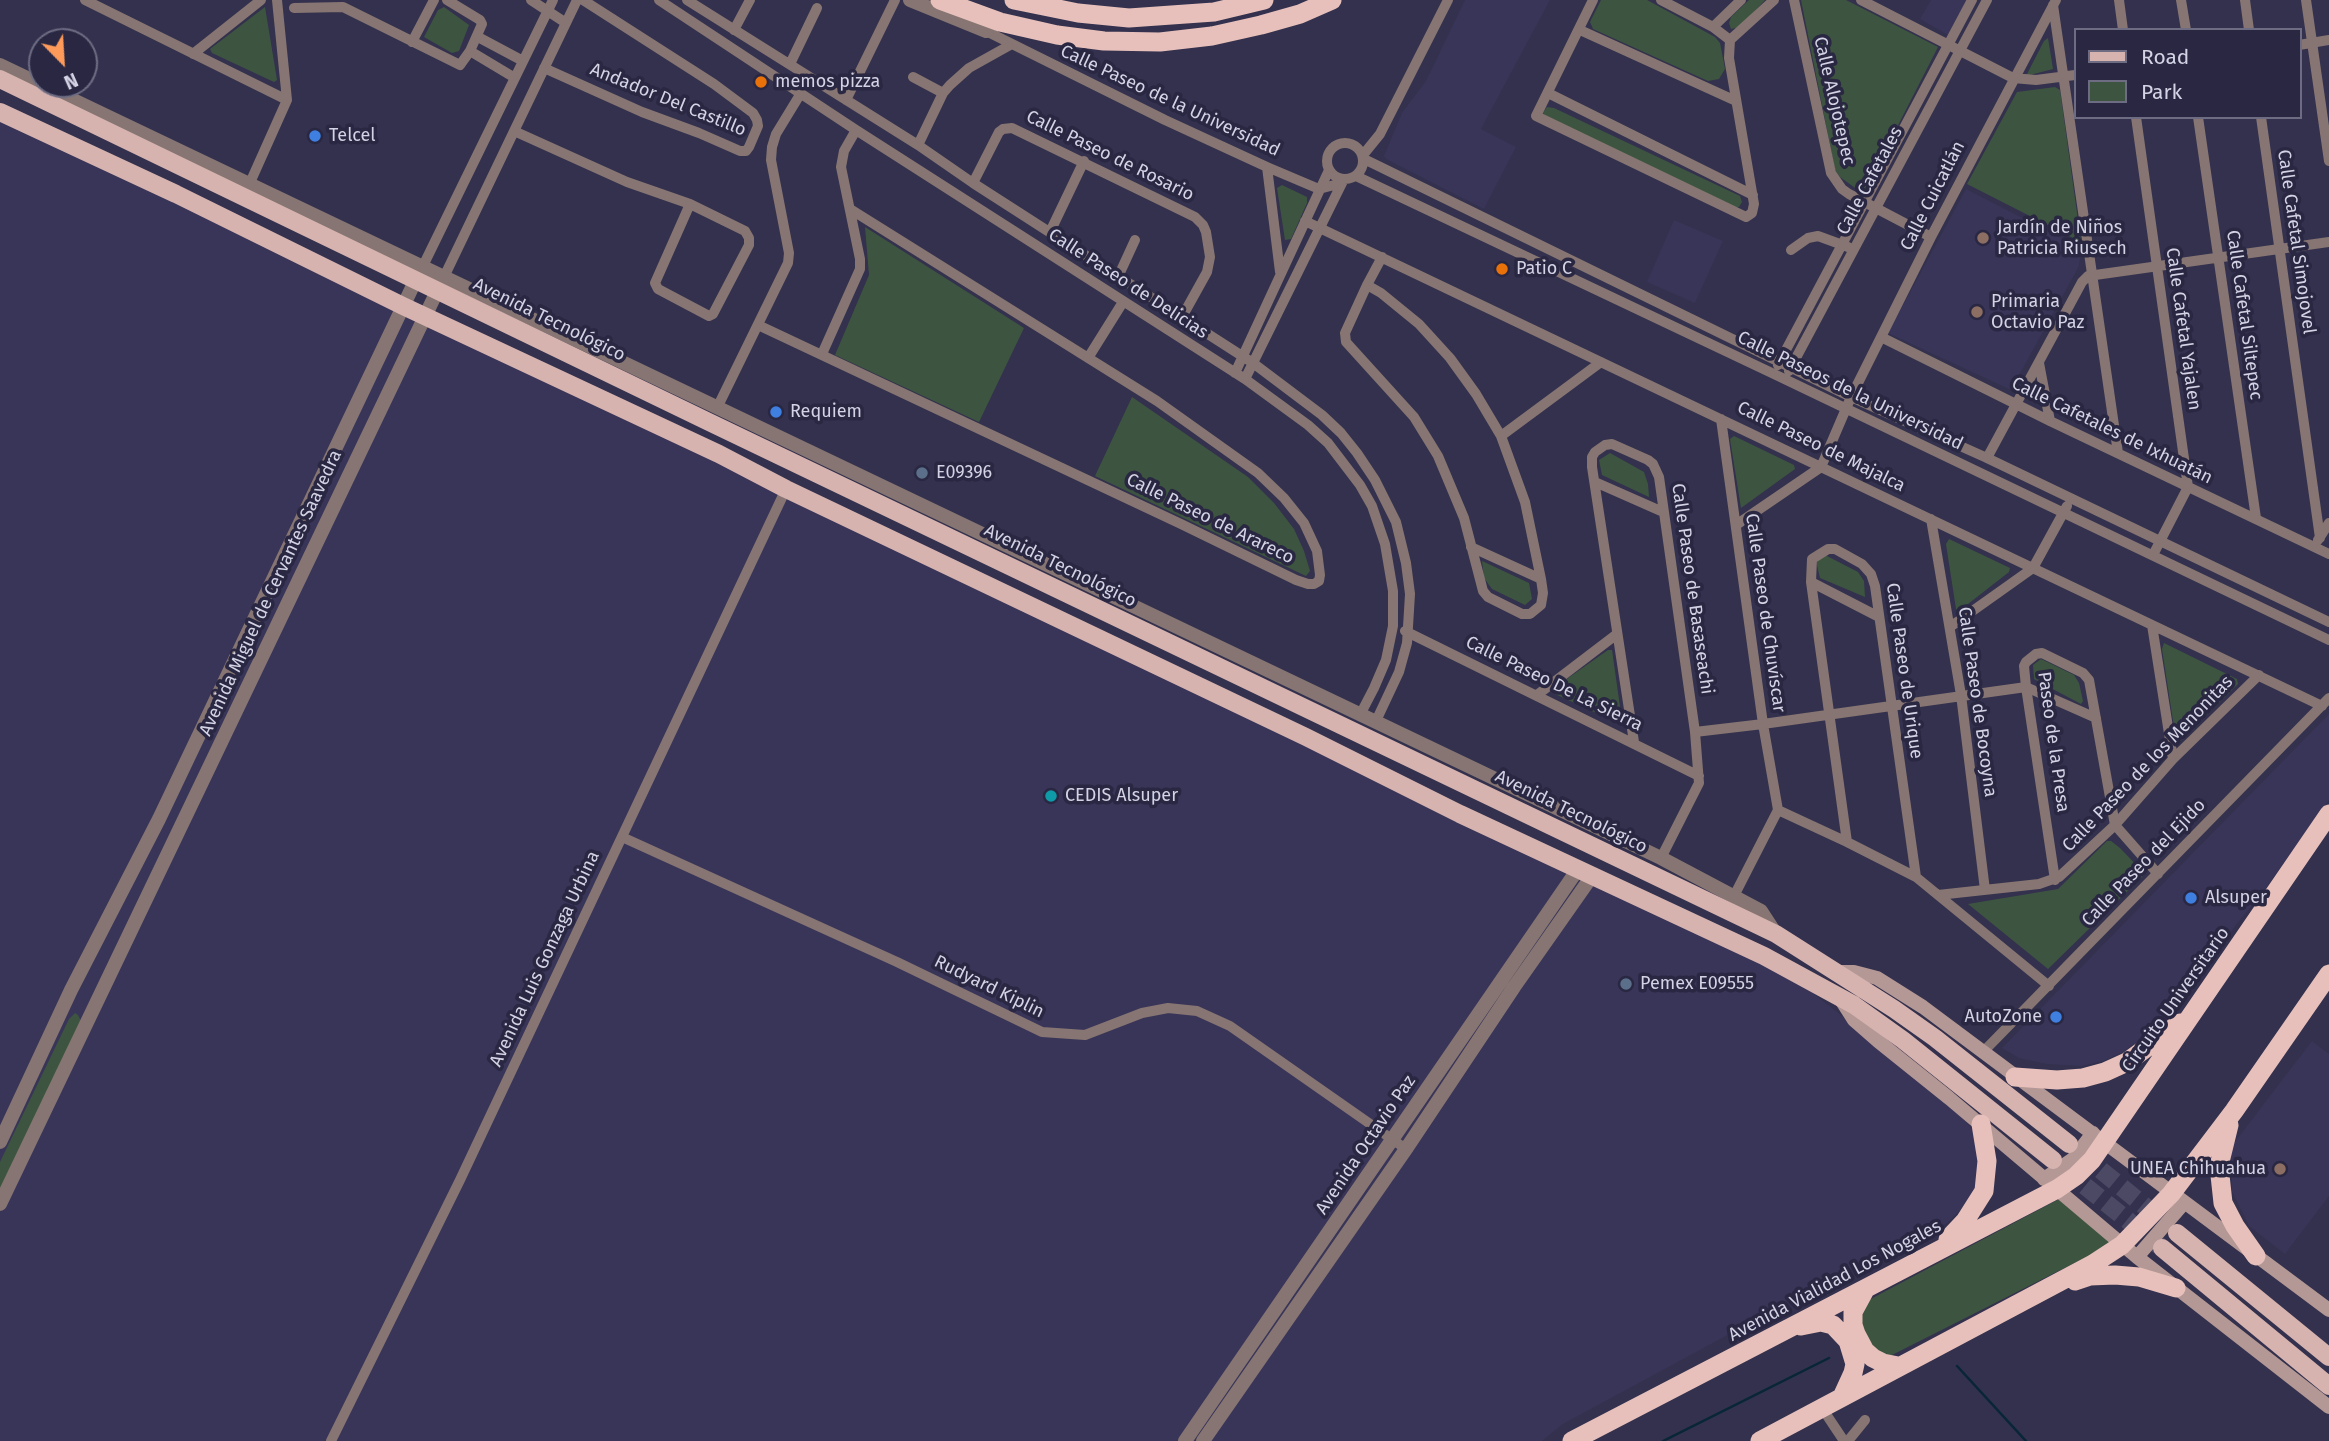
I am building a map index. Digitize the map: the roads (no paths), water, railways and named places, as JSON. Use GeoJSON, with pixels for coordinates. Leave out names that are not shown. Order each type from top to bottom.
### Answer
{"type":"FeatureCollection","features":[{"type":"Feature","properties":{"kind":"highway"},"geometry":{"type":"LineString","coordinates":[[939,0],[986,31]]}},
{"type":"Feature","properties":{"kind":"highway"},"geometry":{"type":"LineString","coordinates":[[939,0],[1000,22],[1057,35],[1104,41],[1160,43],[1212,36],[1261,25],[1300,14],[1332,0]]}},
{"type":"Feature","properties":{"kind":"highway"},"geometry":{"type":"LineString","coordinates":[[1014,0],[1078,13],[1129,18],[1214,12],[1264,0]]}},
{"type":"Feature","properties":{"kind":"highway","name":"Circuito Universitario"},"geometry":{"type":"LineString","coordinates":[[2099,1137],[2192,1014],[2329,814]]}},
{"type":"Feature","properties":{"kind":"highway"},"geometry":{"type":"LineString","coordinates":[[1764,1440],[2093,1264],[2130,1251],[2178,1198],[2234,1111],[2329,974]]}},
{"type":"Feature","properties":{"kind":"highway"},"geometry":{"type":"LineString","coordinates":[[2015,1077],[2057,1080],[2082,1078],[2105,1072],[2127,1062],[2192,1014]]}},
{"type":"Feature","properties":{"kind":"highway"},"geometry":{"type":"LineString","coordinates":[[2234,1111],[2223,1142],[2219,1183],[2223,1203],[2256,1256]]}},
{"type":"Feature","properties":{"kind":"highway"},"geometry":{"type":"LineString","coordinates":[[1935,1252],[1965,1221],[1984,1191],[1987,1161],[1981,1124]]}},
{"type":"Feature","properties":{"kind":"highway","name":"Avenida Vialidad Los Nogales"},"geometry":{"type":"LineString","coordinates":[[1572,1441],[1793,1328],[2085,1167],[2099,1137]]}},
{"type":"Feature","properties":{"kind":"highway"},"geometry":{"type":"LineString","coordinates":[[2041,1292],[2090,1276],[2115,1275],[2139,1277],[2176,1288]]}},
{"type":"Feature","properties":{"kind":"highway"},"geometry":{"type":"LineString","coordinates":[[1866,1288],[1853,1312],[1856,1334],[1865,1351],[1873,1358],[1898,1366]]}},
{"type":"Feature","properties":{"kind":"highway"},"geometry":{"type":"LineString","coordinates":[[1793,1328],[1821,1322],[1833,1325],[1843,1334],[1852,1350],[1855,1364],[1842,1396]]}},
{"type":"Feature","properties":{"kind":"main road","name":"Avenida Tecnológico"},"geometry":{"type":"LineString","coordinates":[[0,79],[441,283],[686,411],[1776,934],[1839,972],[1935,1038],[2069,1144]]}},
{"type":"Feature","properties":{"kind":"main road"},"geometry":{"type":"LineString","coordinates":[[0,112],[719,454],[786,489],[1585,873],[1764,956],[1854,1004],[2053,1160]]}},
{"type":"Feature","properties":{"kind":"main road"},"geometry":{"type":"LineString","coordinates":[[931,559],[943,533]]}},
{"type":"Feature","properties":{"kind":"main road"},"geometry":{"type":"LineString","coordinates":[[1839,972],[1854,972],[1877,978],[1923,1007],[2329,1310]]}},
{"type":"Feature","properties":{"kind":"main road"},"geometry":{"type":"LineString","coordinates":[[1840,998],[1854,1020],[2130,1251],[2329,1407]]}},
{"type":"Feature","properties":{"kind":"main road"},"geometry":{"type":"LineString","coordinates":[[2177,1233],[2329,1357]]}},
{"type":"Feature","properties":{"kind":"main road"},"geometry":{"type":"LineString","coordinates":[[2162,1248],[2329,1386]]}},
{"type":"Feature","properties":{"kind":"street"},"geometry":{"type":"LineString","coordinates":[[85,0],[287,100]]}},
{"type":"Feature","properties":{"kind":"street"},"geometry":{"type":"LineString","coordinates":[[192,54],[261,0]]}},
{"type":"Feature","properties":{"kind":"street"},"geometry":{"type":"LineString","coordinates":[[249,185],[287,100],[276,0]]}},
{"type":"Feature","properties":{"kind":"street"},"geometry":{"type":"LineString","coordinates":[[412,42],[434,0]]}},
{"type":"Feature","properties":{"kind":"street"},"geometry":{"type":"LineString","coordinates":[[294,8],[344,3],[412,42],[462,64],[478,37],[481,22],[447,0]]}},
{"type":"Feature","properties":{"kind":"street"},"geometry":{"type":"LineString","coordinates":[[531,0],[566,23]]}},
{"type":"Feature","properties":{"kind":"street","name":"Avenida Miguel de Cervantes Saavedra"},"geometry":{"type":"LineString","coordinates":[[0,1142],[71,990],[159,819],[403,306],[553,0]]}},
{"type":"Feature","properties":{"kind":"street","name":"Avenida Miguel de Cervantes Saavedra"},"geometry":{"type":"LineString","coordinates":[[0,1204],[577,0]]}},
{"type":"Feature","properties":{"kind":"street","name":"Andador Del Castillo"},"geometry":{"type":"LineString","coordinates":[[544,68],[642,113],[740,151],[749,148],[758,126],[753,113],[714,84],[583,0]]}},
{"type":"Feature","properties":{"kind":"street","name":"Calle Paseo de Delicias"},"geometry":{"type":"LineString","coordinates":[[659,0],[856,131],[1240,376],[1308,425],[1328,443],[1360,485],[1372,506],[1385,544],[1393,591],[1393,626],[1385,660],[1361,713]]}},
{"type":"Feature","properties":{"kind":"street","name":"Calle Paseo de Delicias"},"geometry":{"type":"LineString","coordinates":[[687,0],[918,145],[1253,363],[1322,415],[1357,453],[1375,480],[1396,522],[1406,563],[1410,594],[1409,633],[1399,672],[1377,721]]}},
{"type":"Feature","properties":{"kind":"street"},"geometry":{"type":"LineString","coordinates":[[734,30],[750,0]]}},
{"type":"Feature","properties":{"kind":"street"},"geometry":{"type":"LineString","coordinates":[[846,100],[895,0]]}},
{"type":"Feature","properties":{"kind":"street"},"geometry":{"type":"LineString","coordinates":[[910,0],[986,31]]}},
{"type":"Feature","properties":{"kind":"street"},"geometry":{"type":"LineString","coordinates":[[1363,157],[1380,134],[1448,0]]}},
{"type":"Feature","properties":{"kind":"street"},"geometry":{"type":"LineString","coordinates":[[1593,0],[1536,116],[1744,217],[1749,216],[1754,209],[1753,195],[1729,58],[1730,40],[1774,0]]}},
{"type":"Feature","properties":{"kind":"street"},"geometry":{"type":"LineString","coordinates":[[1661,0],[1713,27],[1730,40]]}},
{"type":"Feature","properties":{"kind":"street"},"geometry":{"type":"LineString","coordinates":[[1713,27],[1741,0]]}},
{"type":"Feature","properties":{"kind":"street","name":"Calle Alojotepec"},"geometry":{"type":"LineString","coordinates":[[1794,0],[1829,169],[1842,189],[1931,237]]}},
{"type":"Feature","properties":{"kind":"street"},"geometry":{"type":"LineString","coordinates":[[1861,0],[2014,78],[2036,80],[2070,76]]}},
{"type":"Feature","properties":{"kind":"street","name":"Calle Cafetales"},"geometry":{"type":"LineString","coordinates":[[1786,365],[1842,245],[1972,0]]}},
{"type":"Feature","properties":{"kind":"street","name":"Calle Cafetales"},"geometry":{"type":"LineString","coordinates":[[1779,376],[1877,207],[1987,0]]}},
{"type":"Feature","properties":{"kind":"street"},"geometry":{"type":"LineString","coordinates":[[2119,0],[2123,28]]}},
{"type":"Feature","properties":{"kind":"street"},"geometry":{"type":"LineString","coordinates":[[2181,0],[2186,28]]}},
{"type":"Feature","properties":{"kind":"street"},"geometry":{"type":"LineString","coordinates":[[2245,0],[2249,28]]}},
{"type":"Feature","properties":{"kind":"street"},"geometry":{"type":"LineString","coordinates":[[2306,0],[2329,161]]}},
{"type":"Feature","properties":{"kind":"street"},"geometry":{"type":"LineString","coordinates":[[2055,2],[2070,76],[2074,112]]}},
{"type":"Feature","properties":{"kind":"street","name":"Calle Cuicatlán"},"geometry":{"type":"LineString","coordinates":[[1821,467],[1851,397],[1931,237],[2055,2]]}},
{"type":"Feature","properties":{"kind":"street"},"geometry":{"type":"LineString","coordinates":[[790,64],[817,8]]}},
{"type":"Feature","properties":{"kind":"street"},"geometry":{"type":"LineString","coordinates":[[1580,30],[1736,101]]}},
{"type":"Feature","properties":{"kind":"street","name":"Calle Paseo de la Universidad"},"geometry":{"type":"LineString","coordinates":[[986,31],[1267,167],[1319,189]]}},
{"type":"Feature","properties":{"kind":"street"},"geometry":{"type":"LineString","coordinates":[[478,37],[523,61]]}},
{"type":"Feature","properties":{"kind":"street"},"geometry":{"type":"LineString","coordinates":[[2301,45],[2329,40]]}},
{"type":"Feature","properties":{"kind":"street"},"geometry":{"type":"LineString","coordinates":[[918,145],[943,93],[969,68],[1012,44]]}},
{"type":"Feature","properties":{"kind":"street"},"geometry":{"type":"LineString","coordinates":[[470,51],[515,78]]}},
{"type":"Feature","properties":{"kind":"street"},"geometry":{"type":"LineString","coordinates":[[0,65],[249,185],[419,273]]}},
{"type":"Feature","properties":{"kind":"street"},"geometry":{"type":"LineString","coordinates":[[913,77],[943,93]]}},
{"type":"Feature","properties":{"kind":"street"},"geometry":{"type":"LineString","coordinates":[[717,408],[788,263],[789,253],[771,160],[776,134],[801,93]]}},
{"type":"Feature","properties":{"kind":"street"},"geometry":{"type":"LineString","coordinates":[[1548,93],[1753,195]]}},
{"type":"Feature","properties":{"kind":"street"},"geometry":{"type":"LineString","coordinates":[[2075,119],[2092,275],[2118,453]]}},
{"type":"Feature","properties":{"kind":"street","name":"Calle Cafetal Yajalen"},"geometry":{"type":"LineString","coordinates":[[2136,119],[2188,487]]}},
{"type":"Feature","properties":{"kind":"street","name":"Calle Cafetal Siltepec"},"geometry":{"type":"LineString","coordinates":[[2198,119],[2256,518]]}},
{"type":"Feature","properties":{"kind":"street","name":"Calle Cafetal Simojovel"},"geometry":{"type":"LineString","coordinates":[[2261,119],[2317,542]]}},
{"type":"Feature","properties":{"kind":"street","name":"Calle Paseo de Rosario"},"geometry":{"type":"LineString","coordinates":[[973,183],[995,138],[1007,127],[1084,161],[1195,217],[1203,225],[1210,257],[1207,272],[1182,317]]}},
{"type":"Feature","properties":{"kind":"street"},"geometry":{"type":"LineString","coordinates":[[514,131],[627,182],[690,204],[741,228],[749,239],[748,245],[713,314],[709,316],[658,289],[655,283],[690,204]]}},
{"type":"Feature","properties":{"kind":"street"},"geometry":{"type":"LineString","coordinates":[[822,354],[860,269],[841,167],[844,151],[856,131]]}},
{"type":"Feature","properties":{"kind":"street"},"geometry":{"type":"LineString","coordinates":[[1319,189],[1343,181],[1356,176],[1362,169],[1363,157],[1360,150],[1350,143],[1338,144],[1332,148],[1327,159],[1329,170],[1343,181]]}},
{"type":"Feature","properties":{"kind":"street","name":"Calle Paseos de la Universidad"},"geometry":{"type":"LineString","coordinates":[[1363,157],[1433,194],[1851,397],[1987,458],[2329,622]]}},
{"type":"Feature","properties":{"kind":"street"},"geometry":{"type":"LineString","coordinates":[[1050,232],[1084,161]]}},
{"type":"Feature","properties":{"kind":"street"},"geometry":{"type":"LineString","coordinates":[[1267,167],[1280,272]]}},
{"type":"Feature","properties":{"kind":"street"},"geometry":{"type":"LineString","coordinates":[[1240,376],[1242,357],[1329,170]]}},
{"type":"Feature","properties":{"kind":"street","name":"Calle Paseos de la Universidad"},"geometry":{"type":"LineString","coordinates":[[1356,176],[2329,639]]}},
{"type":"Feature","properties":{"kind":"street"},"geometry":{"type":"LineString","coordinates":[[465,180],[486,190]]}},
{"type":"Feature","properties":{"kind":"street"},"geometry":{"type":"LineString","coordinates":[[1240,376],[1253,363],[1343,181]]}},
{"type":"Feature","properties":{"kind":"street"},"geometry":{"type":"LineString","coordinates":[[1426,209],[1433,194]]}},
{"type":"Feature","properties":{"kind":"street","name":"Calle Paseo de Arareco"},"geometry":{"type":"LineString","coordinates":[[758,325],[1296,580],[1308,584],[1317,583],[1320,575],[1317,551],[1304,523],[1284,498],[1247,465],[1157,401],[850,209]]}},
{"type":"Feature","properties":{"kind":"street","name":"Calle Paseo de Majalca"},"geometry":{"type":"LineString","coordinates":[[1305,220],[2259,676],[2325,702]]}},
{"type":"Feature","properties":{"kind":"street"},"geometry":{"type":"LineString","coordinates":[[1791,250],[1808,238],[1818,236],[1853,250]]}},
{"type":"Feature","properties":{"kind":"street"},"geometry":{"type":"LineString","coordinates":[[1118,276],[1135,240]]}},
{"type":"Feature","properties":{"kind":"street"},"geometry":{"type":"LineString","coordinates":[[1987,458],[2082,282],[2092,275],[2329,242]]}},
{"type":"Feature","properties":{"kind":"street"},"geometry":{"type":"LineString","coordinates":[[1367,285],[1419,324],[1450,358],[1501,436],[1525,502],[1541,579],[1541,605],[1530,614],[1522,614],[1485,594],[1481,588],[1464,518],[1438,456],[1415,417],[1346,342],[1345,333],[1367,285],[1381,257]]}},
{"type":"Feature","properties":{"kind":"street"},"geometry":{"type":"LineString","coordinates":[[1602,293],[1608,280]]}},
{"type":"Feature","properties":{"kind":"street"},"geometry":{"type":"LineString","coordinates":[[441,283],[717,408],[1661,858],[1761,911],[1776,934]]}},
{"type":"Feature","properties":{"kind":"street"},"geometry":{"type":"LineString","coordinates":[[1088,358],[1123,302]]}},
{"type":"Feature","properties":{"kind":"street","name":"Calle Cafetales de Ixhuatán"},"geometry":{"type":"LineString","coordinates":[[1881,337],[2188,487],[2317,542],[2329,554]]}},
{"type":"Feature","properties":{"kind":"street"},"geometry":{"type":"LineString","coordinates":[[384,347],[405,356]]}},
{"type":"Feature","properties":{"kind":"street"},"geometry":{"type":"LineString","coordinates":[[1501,436],[1601,362]]}},
{"type":"Feature","properties":{"kind":"street"},"geometry":{"type":"LineString","coordinates":[[2039,363],[2050,421]]}},
{"type":"Feature","properties":{"kind":"street","name":"Calle Paseo de Chuvíscar"},"geometry":{"type":"LineString","coordinates":[[1721,419],[1763,724],[1778,810]]}},
{"type":"Feature","properties":{"kind":"street","name":"Calle Paseo de Basaseachi"},"geometry":{"type":"LineString","coordinates":[[1634,742],[1592,457],[1600,448],[1612,444],[1638,454],[1656,469],[1695,732],[1699,776],[1697,790],[1661,858]]}},
{"type":"Feature","properties":{"kind":"street"},"geometry":{"type":"LineString","coordinates":[[1736,525],[1821,467]]}},
{"type":"Feature","properties":{"kind":"street"},"geometry":{"type":"LineString","coordinates":[[1595,482],[1662,512]]}},
{"type":"Feature","properties":{"kind":"street"},"geometry":{"type":"LineString","coordinates":[[2153,555],[2188,487]]}},
{"type":"Feature","properties":{"kind":"street","name":"Avenida Luis Gonzaga Urbina"},"geometry":{"type":"LineString","coordinates":[[331,1441],[460,1180],[786,489]]}},
{"type":"Feature","properties":{"kind":"street"},"geometry":{"type":"LineString","coordinates":[[1950,627],[2033,568],[2071,498]]}},
{"type":"Feature","properties":{"kind":"street","name":"Calle Paseo de Bocoyna"},"geometry":{"type":"LineString","coordinates":[[1931,519],[1961,695],[1985,890]]}},
{"type":"Feature","properties":{"kind":"street"},"geometry":{"type":"LineString","coordinates":[[2317,542],[2329,523]]}},
{"type":"Feature","properties":{"kind":"street"},"geometry":{"type":"LineString","coordinates":[[1471,547],[1541,579]]}},
{"type":"Feature","properties":{"kind":"street","name":"Calle Paseo de Urique"},"geometry":{"type":"LineString","coordinates":[[1847,842],[1811,582],[1811,563],[1816,555],[1828,549],[1848,555],[1871,574],[1880,617],[1916,877]]}},
{"type":"Feature","properties":{"kind":"street"},"geometry":{"type":"LineString","coordinates":[[1811,582],[1880,617]]}},
{"type":"Feature","properties":{"kind":"street"},"geometry":{"type":"LineString","coordinates":[[2152,625],[2173,759]]}},
{"type":"Feature","properties":{"kind":"street","name":"Calle Paseo De La Sierra"},"geometry":{"type":"LineString","coordinates":[[1393,626],[1699,776]]}},
{"type":"Feature","properties":{"kind":"street"},"geometry":{"type":"LineString","coordinates":[[250,627],[271,636]]}},
{"type":"Feature","properties":{"kind":"street"},"geometry":{"type":"LineString","coordinates":[[1537,695],[1617,634]]}},
{"type":"Feature","properties":{"kind":"street","name":"Paseo de la Presa"},"geometry":{"type":"LineString","coordinates":[[2055,880],[2025,687],[2024,666],[2036,654],[2042,653],[2083,673],[2089,680],[2115,825]]}},
{"type":"Feature","properties":{"kind":"street","name":"Calle Paseo de los Menonitas"},"geometry":{"type":"LineString","coordinates":[[2055,880],[2115,825],[2173,759],[2259,676]]}},
{"type":"Feature","properties":{"kind":"street"},"geometry":{"type":"LineString","coordinates":[[1695,732],[2025,687],[2096,718]]}},
{"type":"Feature","properties":{"kind":"street","name":"Calle Paseo del Ejido"},"geometry":{"type":"LineString","coordinates":[[1983,1052],[2325,702]]}},
{"type":"Feature","properties":{"kind":"street"},"geometry":{"type":"LineString","coordinates":[[1734,896],[1778,810],[1916,877],[2049,986]]}},
{"type":"Feature","properties":{"kind":"street"},"geometry":{"type":"LineString","coordinates":[[2115,825],[2158,874]]}},
{"type":"Feature","properties":{"kind":"street","name":"Rudyard Kiplin"},"geometry":{"type":"LineString","coordinates":[[622,836],[1042,1032],[1085,1035],[1142,1013],[1168,1008],[1198,1011],[1230,1026],[1406,1149]]}},
{"type":"Feature","properties":{"kind":"street","name":"Avenida Octavio Paz"},"geometry":{"type":"LineString","coordinates":[[1185,1441],[1393,1140],[1585,873]]}},
{"type":"Feature","properties":{"kind":"street","name":"Avenida Octavio Paz"},"geometry":{"type":"LineString","coordinates":[[1203,1441],[1406,1149],[1514,987],[1585,873]]}},
{"type":"Feature","properties":{"kind":"street"},"geometry":{"type":"LineString","coordinates":[[1938,895],[2055,880]]}},
{"type":"Feature","properties":{"kind":"street"},"geometry":{"type":"LineString","coordinates":[[1822,1408],[1846,1441],[1865,1420]]}},
{"type":"Feature","properties":{"kind":"waterway"},"geometry":{"type":"LineString","coordinates":[[1663,1441],[1829,1358]]}},
{"type":"Feature","properties":{"kind":"waterway"},"geometry":{"type":"LineString","coordinates":[[1957,1366],[2026,1441]]}},
{"type":"Feature","properties":{"kind":"tunnel"},"geometry":{"type":"LineString","coordinates":[[2080,1153],[2164,1222]]}},
{"type":"Feature","properties":{"kind":"tunnel"},"geometry":{"type":"LineString","coordinates":[[2064,1169],[2162,1248]]}},
{"type":"Feature","properties":{"kind":"place","name":"memos pizza"},"geometry":{"type":"Point","coordinates":[761,82]}},
{"type":"Feature","properties":{"kind":"place","name":"Telcel"},"geometry":{"type":"Point","coordinates":[315,136]}},
{"type":"Feature","properties":{"kind":"place","name":"Jardín de Niños Patricia Riusech"},"geometry":{"type":"Point","coordinates":[1983,238]}},
{"type":"Feature","properties":{"kind":"place","name":"Patio C"},"geometry":{"type":"Point","coordinates":[1502,269]}},
{"type":"Feature","properties":{"kind":"place","name":"Primaria Octavio Paz"},"geometry":{"type":"Point","coordinates":[1977,312]}},
{"type":"Feature","properties":{"kind":"place","name":"Requiem"},"geometry":{"type":"Point","coordinates":[776,412]}},
{"type":"Feature","properties":{"kind":"place","name":"E09396"},"geometry":{"type":"Point","coordinates":[922,473]}},
{"type":"Feature","properties":{"kind":"place","name":"CEDIS Alsuper"},"geometry":{"type":"Point","coordinates":[1051,796]}},
{"type":"Feature","properties":{"kind":"place","name":"Alsuper"},"geometry":{"type":"Point","coordinates":[2191,898]}},
{"type":"Feature","properties":{"kind":"place","name":"Pemex E09555"},"geometry":{"type":"Point","coordinates":[1626,984]}},
{"type":"Feature","properties":{"kind":"place","name":"AutoZone"},"geometry":{"type":"Point","coordinates":[2056,1017]}},
{"type":"Feature","properties":{"kind":"place","name":"UNEA Chihuahua"},"geometry":{"type":"Point","coordinates":[2280,1169]}}]}
